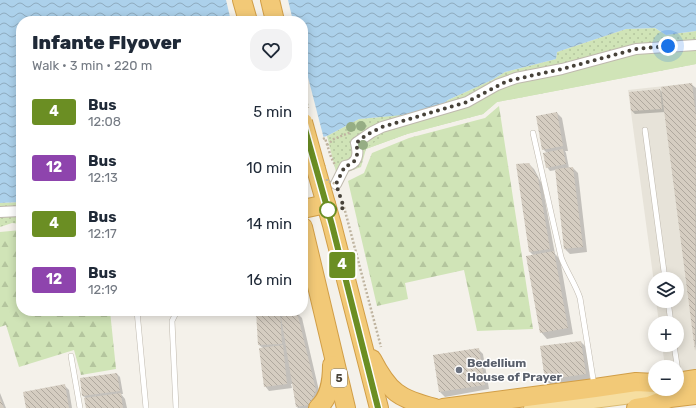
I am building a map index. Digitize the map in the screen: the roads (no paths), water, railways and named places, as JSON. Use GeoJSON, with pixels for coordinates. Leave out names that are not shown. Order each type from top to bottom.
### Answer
{"type":"FeatureCollection","features":[{"type":"Feature","properties":{"kind":"highway"},"geometry":{"type":"LineString","coordinates":[[242,0],[247,16]]}},
{"type":"Feature","properties":{"kind":"highway"},"geometry":{"type":"LineString","coordinates":[[270,0],[275,16]]}},
{"type":"Feature","properties":{"kind":"highway"},"geometry":{"type":"LineString","coordinates":[[308,140],[316,169],[335,205],[362,341],[378,408]]}},
{"type":"Feature","properties":{"kind":"highway"},"geometry":{"type":"LineString","coordinates":[[308,209],[335,205]]}},
{"type":"Feature","properties":{"kind":"highway","name":"5"},"geometry":{"type":"LineString","coordinates":[[308,247],[346,408]]}},
{"type":"Feature","properties":{"kind":"highway"},"geometry":{"type":"LineString","coordinates":[[362,341],[378,371],[393,391],[412,402],[435,408]]}},
{"type":"Feature","properties":{"kind":"highway"},"geometry":{"type":"LineString","coordinates":[[318,408],[327,396],[329,389],[333,348]]}},
{"type":"Feature","properties":{"kind":"highway"},"geometry":{"type":"LineString","coordinates":[[443,408],[636,382],[648,386]]}},
{"type":"Feature","properties":{"kind":"highway"},"geometry":{"type":"LineString","coordinates":[[684,387],[696,395]]}},
{"type":"Feature","properties":{"kind":"highway"},"geometry":{"type":"LineString","coordinates":[[636,408],[649,406],[664,396]]}},
{"type":"Feature","properties":{"kind":"main road"},"geometry":{"type":"LineString","coordinates":[[532,408],[648,389]]}},
{"type":"Feature","properties":{"kind":"street"},"geometry":{"type":"LineString","coordinates":[[337,187],[345,166],[351,165],[355,162],[358,152],[356,143],[382,127],[467,102],[507,81],[562,69],[636,49],[696,44]]}},
{"type":"Feature","properties":{"kind":"street"},"geometry":{"type":"LineString","coordinates":[[0,212],[16,211]]}},
{"type":"Feature","properties":{"kind":"lane"},"geometry":{"type":"LineString","coordinates":[[645,130],[664,272]]}},
{"type":"Feature","properties":{"kind":"lane"},"geometry":{"type":"LineString","coordinates":[[533,133],[561,257],[565,268],[576,286],[580,298],[595,388]]}},
{"type":"Feature","properties":{"kind":"lane"},"geometry":{"type":"LineString","coordinates":[[137,316],[146,408]]}},
{"type":"Feature","properties":{"kind":"lane"},"geometry":{"type":"LineString","coordinates":[[174,316],[172,321],[176,408]]}},
{"type":"Feature","properties":{"kind":"lane"},"geometry":{"type":"LineString","coordinates":[[71,356],[80,408]]}},
{"type":"Feature","properties":{"kind":"water"},"geometry":{"type":"Polygon","coordinates":[[[0,0],[696,0],[696,31],[666,35],[655,28],[626,29],[557,52],[556,59],[505,72],[492,80],[448,100],[438,108],[414,114],[359,119],[327,136],[308,141],[308,16],[16,16],[16,202],[0,203],[0,0]]]}},
{"type":"Feature","properties":{"kind":"place","name":"Bedellium House of Prayer"},"geometry":{"type":"Point","coordinates":[459,370]}}]}
